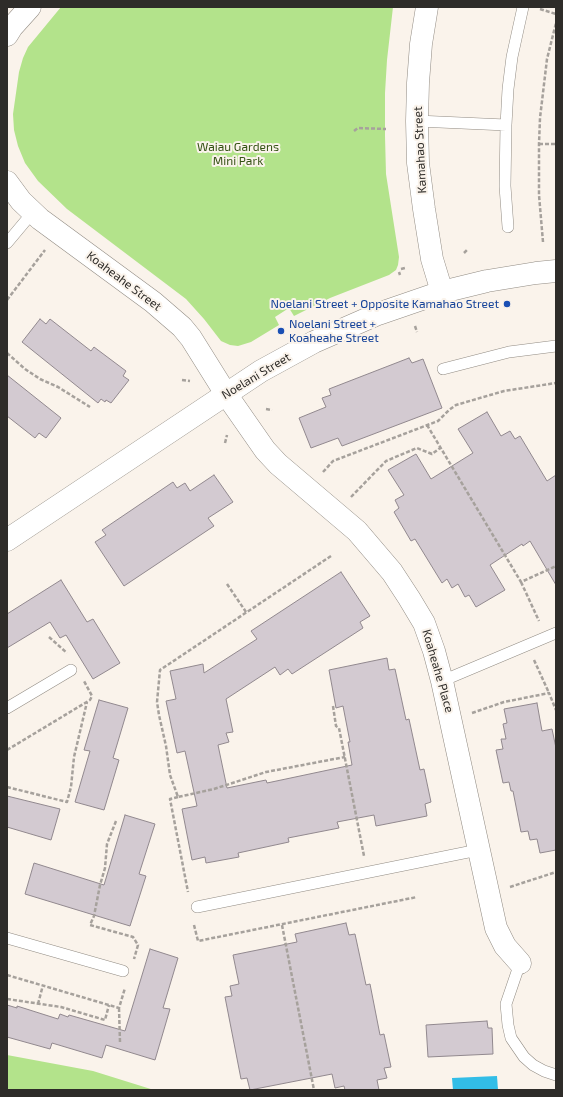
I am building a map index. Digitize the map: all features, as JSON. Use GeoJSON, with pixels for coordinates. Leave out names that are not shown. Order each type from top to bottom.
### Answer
{"type":"FeatureCollection","features":[{"type":"Feature","properties":{"kind":"street"},"geometry":{"type":"LineString","coordinates":[[7,35],[12,27],[30,7]]}},
{"type":"Feature","properties":{"kind":"street","name":"Kamahao Street"},"geometry":{"type":"LineString","coordinates":[[426,7],[419,67],[417,122],[418,163],[432,258],[442,292]]}},
{"type":"Feature","properties":{"kind":"street","name":"Koaheahe Street"},"geometry":{"type":"LineString","coordinates":[[7,182],[21,201],[33,212],[153,302],[182,327],[191,338],[226,394]]}},
{"type":"Feature","properties":{"kind":"street","name":"Noelani Street"},"geometry":{"type":"LineString","coordinates":[[7,540],[261,371],[314,342],[378,314],[442,292],[487,281],[556,271]]}},
{"type":"Feature","properties":{"kind":"street","name":"Koaheahe Place"},"geometry":{"type":"LineString","coordinates":[[226,394],[261,444],[278,464],[357,531],[392,572],[424,623],[434,651],[442,681],[496,928],[505,946],[520,963]]}},
{"type":"Feature","properties":{"kind":"lane"},"geometry":{"type":"LineString","coordinates":[[508,227],[505,186],[508,89],[512,57],[523,7]]}},
{"type":"Feature","properties":{"kind":"lane"},"geometry":{"type":"LineString","coordinates":[[417,122],[506,125]]}},
{"type":"Feature","properties":{"kind":"lane"},"geometry":{"type":"LineString","coordinates":[[7,243],[33,212]]}},
{"type":"Feature","properties":{"kind":"lane"},"geometry":{"type":"LineString","coordinates":[[443,369],[510,352],[556,346]]}},
{"type":"Feature","properties":{"kind":"lane"},"geometry":{"type":"LineString","coordinates":[[442,681],[556,633]]}},
{"type":"Feature","properties":{"kind":"lane"},"geometry":{"type":"LineString","coordinates":[[7,708],[71,670]]}},
{"type":"Feature","properties":{"kind":"lane"},"geometry":{"type":"LineString","coordinates":[[197,907],[478,850]]}},
{"type":"Feature","properties":{"kind":"lane"},"geometry":{"type":"LineString","coordinates":[[7,938],[123,971]]}},
{"type":"Feature","properties":{"kind":"lane"},"geometry":{"type":"LineString","coordinates":[[520,963],[506,1004],[511,1038],[524,1057],[533,1066],[556,1075]]}},
{"type":"Feature","properties":{"kind":"path"},"geometry":{"type":"LineString","coordinates":[[543,242],[539,195],[539,144],[547,59],[556,23]]}},
{"type":"Feature","properties":{"kind":"path"},"geometry":{"type":"LineString","coordinates":[[354,131],[358,128],[386,128]]}},
{"type":"Feature","properties":{"kind":"path"},"geometry":{"type":"LineString","coordinates":[[539,144],[556,144]]}},
{"type":"Feature","properties":{"kind":"path"},"geometry":{"type":"LineString","coordinates":[[464,253],[468,249]]}},
{"type":"Feature","properties":{"kind":"path"},"geometry":{"type":"LineString","coordinates":[[7,300],[42,254]]}},
{"type":"Feature","properties":{"kind":"path"},"geometry":{"type":"LineString","coordinates":[[415,326],[417,332]]}},
{"type":"Feature","properties":{"kind":"path"},"geometry":{"type":"LineString","coordinates":[[7,353],[40,379],[58,387],[90,407]]}},
{"type":"Feature","properties":{"kind":"path"},"geometry":{"type":"LineString","coordinates":[[182,380],[190,381]]}},
{"type":"Feature","properties":{"kind":"path"},"geometry":{"type":"LineString","coordinates":[[322,474],[333,461],[438,421],[456,405],[504,391],[556,383]]}},
{"type":"Feature","properties":{"kind":"path"},"geometry":{"type":"LineString","coordinates":[[266,409],[272,410]]}},
{"type":"Feature","properties":{"kind":"path"},"geometry":{"type":"LineString","coordinates":[[427,425],[521,582],[541,625]]}},
{"type":"Feature","properties":{"kind":"path"},"geometry":{"type":"LineString","coordinates":[[225,443],[228,435]]}},
{"type":"Feature","properties":{"kind":"path"},"geometry":{"type":"LineString","coordinates":[[350,498],[386,461],[417,448],[432,454],[440,448]]}},
{"type":"Feature","properties":{"kind":"path"},"geometry":{"type":"LineString","coordinates":[[178,797],[170,775],[166,746],[159,715],[158,702],[160,670],[331,556]]}},
{"type":"Feature","properties":{"kind":"path"},"geometry":{"type":"LineString","coordinates":[[521,582],[556,566]]}},
{"type":"Feature","properties":{"kind":"path"},"geometry":{"type":"LineString","coordinates":[[227,584],[246,612]]}},
{"type":"Feature","properties":{"kind":"path"},"geometry":{"type":"LineString","coordinates":[[534,659],[556,710]]}},
{"type":"Feature","properties":{"kind":"path"},"geometry":{"type":"LineString","coordinates":[[472,714],[504,702],[549,693]]}},
{"type":"Feature","properties":{"kind":"path"},"geometry":{"type":"LineString","coordinates":[[7,787],[66,802],[71,787],[74,757],[87,701]]}},
{"type":"Feature","properties":{"kind":"path"},"geometry":{"type":"LineString","coordinates":[[333,706],[336,726],[339,728],[365,859]]}},
{"type":"Feature","properties":{"kind":"path"},"geometry":{"type":"LineString","coordinates":[[188,893],[170,799],[214,789],[266,772],[345,757]]}},
{"type":"Feature","properties":{"kind":"path"},"geometry":{"type":"LineString","coordinates":[[90,924],[94,916],[105,868],[107,844],[116,821]]}},
{"type":"Feature","properties":{"kind":"path"},"geometry":{"type":"LineString","coordinates":[[508,888],[556,872]]}},
{"type":"Feature","properties":{"kind":"path"},"geometry":{"type":"LineString","coordinates":[[194,921],[198,941],[417,897]]}},
{"type":"Feature","properties":{"kind":"path"},"geometry":{"type":"LineString","coordinates":[[282,924],[314,1090]]}},
{"type":"Feature","properties":{"kind":"path"},"geometry":{"type":"LineString","coordinates":[[38,1004],[43,985]]}},
{"type":"Feature","properties":{"kind":"path"},"geometry":{"type":"LineString","coordinates":[[7,999],[61,1007],[105,1020],[109,1005]]}},
{"type":"Feature","properties":{"kind":"path"},"geometry":{"type":"LineString","coordinates":[[119,1008],[120,1042]]}},
{"type":"Feature","properties":{"kind":"green space","name":"Waiau Gardens Mini Park"},"geometry":{"type":"Polygon","coordinates":[[[61,7],[393,7],[387,60],[385,136],[386,174],[399,257],[396,270],[389,275],[330,298],[294,316],[289,308],[275,317],[279,325],[251,342],[238,346],[230,345],[221,341],[186,299],[67,209],[38,181],[25,163],[18,146],[14,130],[13,114],[19,72],[28,47],[61,7]]]}},
{"type":"Feature","properties":{"kind":"green space"},"geometry":{"type":"Polygon","coordinates":[[[7,1055],[93,1071],[154,1090],[7,1090],[7,1055]]]}},
{"type":"Feature","properties":{"kind":"water"},"geometry":{"type":"Polygon","coordinates":[[[497,1076],[498,1090],[453,1090],[452,1078],[497,1076]]]}},
{"type":"Feature","properties":{"kind":"building"},"geometry":{"type":"Polygon","coordinates":[[[40,319],[46,324],[50,319],[91,351],[94,347],[126,371],[123,376],[129,380],[111,403],[106,400],[105,402],[101,399],[98,403],[22,342],[40,319]]]}},
{"type":"Feature","properties":{"kind":"building"},"geometry":{"type":"Polygon","coordinates":[[[409,358],[412,363],[423,359],[442,408],[342,446],[338,438],[311,448],[299,418],[326,407],[322,398],[331,395],[329,389],[409,358]]]}},
{"type":"Feature","properties":{"kind":"building"},"geometry":{"type":"Polygon","coordinates":[[[7,375],[61,418],[46,438],[39,433],[35,438],[7,416],[7,375]]]}},
{"type":"Feature","properties":{"kind":"building"},"geometry":{"type":"Polygon","coordinates":[[[487,412],[501,436],[510,431],[515,439],[520,436],[547,481],[556,475],[556,585],[530,541],[523,546],[522,544],[490,565],[505,590],[476,607],[469,595],[465,597],[458,584],[452,588],[447,579],[442,583],[415,539],[411,541],[394,512],[399,508],[395,500],[404,495],[388,470],[416,454],[431,479],[473,453],[458,429],[487,412]]]}},
{"type":"Feature","properties":{"kind":"building"},"geometry":{"type":"Polygon","coordinates":[[[214,475],[233,502],[208,518],[214,526],[124,586],[95,542],[106,535],[102,530],[173,482],[177,488],[185,483],[190,491],[214,475]]]}},
{"type":"Feature","properties":{"kind":"building"},"geometry":{"type":"Polygon","coordinates":[[[341,572],[370,616],[360,622],[363,628],[292,674],[288,669],[280,675],[275,667],[226,699],[233,732],[226,733],[229,742],[218,745],[227,788],[266,780],[267,783],[352,765],[348,742],[350,742],[343,706],[336,708],[329,670],[387,658],[389,670],[395,669],[406,720],[409,719],[420,770],[424,769],[431,802],[425,804],[427,816],[376,826],[374,815],[337,822],[339,828],[288,838],[289,842],[238,853],[239,857],[206,863],[205,857],[192,860],[182,809],[197,806],[185,751],[177,753],[166,701],[176,699],[170,671],[203,664],[204,673],[257,639],[251,631],[341,572]]]}},
{"type":"Feature","properties":{"kind":"building"},"geometry":{"type":"Polygon","coordinates":[[[61,580],[87,622],[93,619],[120,663],[93,679],[66,635],[60,638],[50,622],[7,648],[7,614],[61,580]]]}},
{"type":"Feature","properties":{"kind":"building"},"geometry":{"type":"Polygon","coordinates":[[[99,700],[128,708],[113,758],[119,760],[104,810],[75,802],[90,751],[84,750],[99,700]]]}},
{"type":"Feature","properties":{"kind":"building"},"geometry":{"type":"Polygon","coordinates":[[[537,703],[542,731],[552,729],[556,748],[556,850],[540,853],[537,839],[530,840],[528,831],[521,832],[513,791],[511,791],[509,782],[503,783],[496,750],[503,749],[501,739],[506,739],[503,724],[507,723],[504,709],[537,703]]]}},
{"type":"Feature","properties":{"kind":"building"},"geometry":{"type":"Polygon","coordinates":[[[7,796],[60,809],[51,840],[7,827],[7,796]]]}},
{"type":"Feature","properties":{"kind":"building"},"geometry":{"type":"Polygon","coordinates":[[[125,815],[155,824],[139,874],[146,876],[130,926],[25,894],[34,863],[104,885],[125,815]]]}},
{"type":"Feature","properties":{"kind":"building"},"geometry":{"type":"Polygon","coordinates":[[[346,923],[349,935],[355,934],[366,985],[370,984],[380,1035],[384,1034],[391,1067],[384,1068],[387,1078],[377,1080],[379,1090],[345,1090],[344,1086],[335,1088],[332,1074],[250,1090],[247,1078],[241,1079],[225,997],[232,996],[230,986],[239,984],[233,955],[297,942],[295,934],[346,923]]]}},
{"type":"Feature","properties":{"kind":"building"},"geometry":{"type":"Polygon","coordinates":[[[150,949],[178,958],[163,1008],[170,1009],[155,1060],[106,1045],[102,1058],[52,1043],[50,1049],[7,1037],[7,1005],[17,1008],[17,1006],[58,1019],[60,1014],[68,1017],[69,1015],[125,1031],[150,949]]]}},
{"type":"Feature","properties":{"kind":"building"},"geometry":{"type":"Polygon","coordinates":[[[487,1021],[488,1028],[492,1028],[493,1054],[428,1057],[426,1025],[487,1021]]]}},
{"type":"Feature","properties":{"kind":"place","name":"Noelani Street + Opposite Kamahao Street"},"geometry":{"type":"Point","coordinates":[507,304]}},
{"type":"Feature","properties":{"kind":"place","name":"Noelani Street + Koaheahe Street"},"geometry":{"type":"Point","coordinates":[281,331]}}]}
